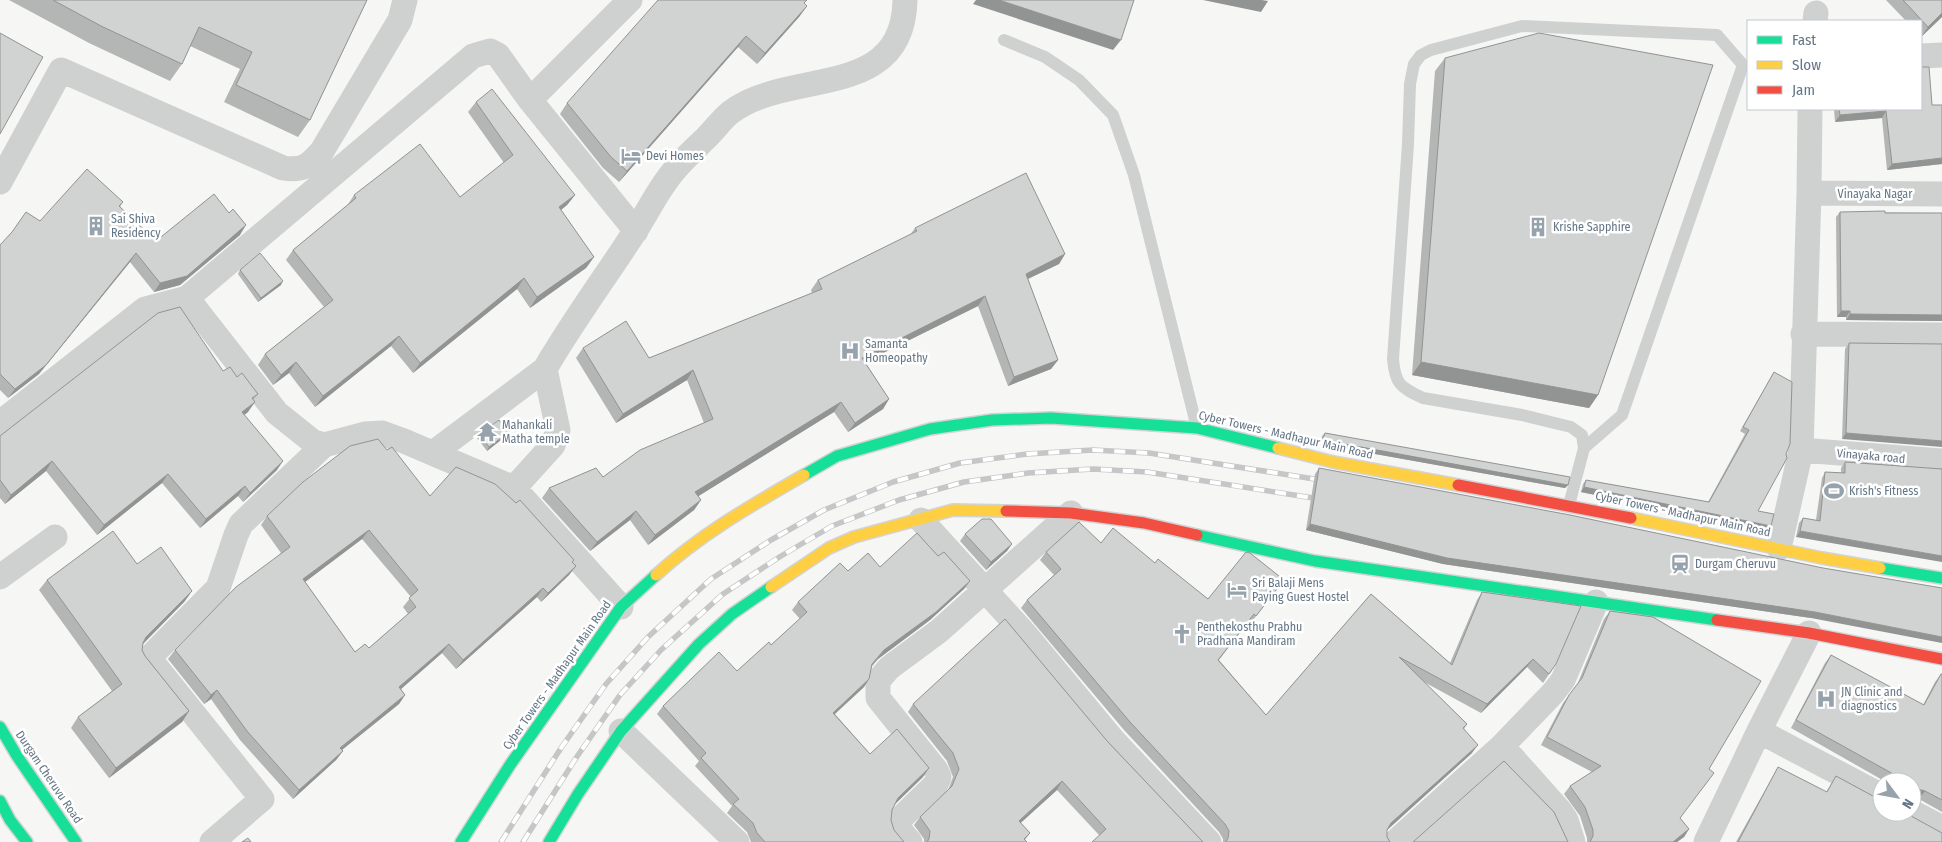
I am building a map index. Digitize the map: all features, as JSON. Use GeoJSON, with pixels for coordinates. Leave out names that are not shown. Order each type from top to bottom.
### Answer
{"type":"FeatureCollection","features":[{"type":"Feature","properties":{"kind":"main road","name":"Cyber Towers - Madhapur Main Road"},"geometry":{"type":"LineString","coordinates":[[461,842],[510,765],[621,607],[676,557],[730,518],[837,456],[930,429],[992,420],[1051,418],[1197,428],[1333,462],[1569,505],[1822,558],[1942,578]]}},
{"type":"Feature","properties":{"kind":"main road"},"geometry":{"type":"LineString","coordinates":[[549,842],[578,794],[621,731],[698,644],[732,614],[766,589],[829,548],[854,537],[953,510],[1071,513],[1144,523],[1315,560],[1809,633],[1942,659]]}},
{"type":"Feature","properties":{"kind":"main road","name":"Durgam Cheruvu Road"},"geometry":{"type":"LineString","coordinates":[[0,726],[17,756],[76,842]]}},
{"type":"Feature","properties":{"kind":"main road"},"geometry":{"type":"LineString","coordinates":[[0,801],[5,824],[27,842]]}},
{"type":"Feature","properties":{"kind":"street"},"geometry":{"type":"LineString","coordinates":[[0,182],[61,70],[283,168],[296,170],[311,164],[322,151],[400,20],[405,0]]}},
{"type":"Feature","properties":{"kind":"street"},"geometry":{"type":"LineString","coordinates":[[530,100],[630,0]]}},
{"type":"Feature","properties":{"kind":"street"},"geometry":{"type":"LineString","coordinates":[[433,453],[545,369],[636,231],[672,172],[730,113],[753,99],[850,75],[874,64],[898,38],[902,26],[905,0]]}},
{"type":"Feature","properties":{"kind":"street"},"geometry":{"type":"LineString","coordinates":[[0,422],[145,309],[187,298],[473,56],[490,51],[498,56],[530,100],[636,231]]}},
{"type":"Feature","properties":{"kind":"street"},"geometry":{"type":"LineString","coordinates":[[1922,56],[1942,55]]}},
{"type":"Feature","properties":{"kind":"street"},"geometry":{"type":"LineString","coordinates":[[1779,548],[1801,450],[1810,110]]}},
{"type":"Feature","properties":{"kind":"street","name":"Vinayaka Nagar"},"geometry":{"type":"LineString","coordinates":[[1809,193],[1942,194]]}},
{"type":"Feature","properties":{"kind":"street"},"geometry":{"type":"LineString","coordinates":[[187,298],[277,413],[312,441],[324,446]]}},
{"type":"Feature","properties":{"kind":"street"},"geometry":{"type":"LineString","coordinates":[[1803,334],[1942,335]]}},
{"type":"Feature","properties":{"kind":"street"},"geometry":{"type":"LineString","coordinates":[[514,488],[553,445],[558,430],[545,369]]}},
{"type":"Feature","properties":{"kind":"street"},"geometry":{"type":"LineString","coordinates":[[212,842],[262,799],[148,658],[218,588],[241,524],[324,446],[365,434],[382,433],[514,488],[621,607]]}},
{"type":"Feature","properties":{"kind":"street","name":"Vinayaka road"},"geometry":{"type":"LineString","coordinates":[[1801,450],[1942,461]]}},
{"type":"Feature","properties":{"kind":"street"},"geometry":{"type":"LineString","coordinates":[[910,842],[899,829],[898,823],[936,784],[939,777],[936,770],[878,698],[878,681],[889,668],[939,631],[1071,513]]}},
{"type":"Feature","properties":{"kind":"street"},"geometry":{"type":"LineString","coordinates":[[921,520],[1025,634],[1113,740],[1209,842]]}},
{"type":"Feature","properties":{"kind":"street"},"geometry":{"type":"LineString","coordinates":[[0,578],[55,538]]}},
{"type":"Feature","properties":{"kind":"street"},"geometry":{"type":"LineString","coordinates":[[1395,842],[1502,746],[1553,693],[1563,680],[1596,602]]}},
{"type":"Feature","properties":{"kind":"street"},"geometry":{"type":"LineString","coordinates":[[1706,842],[1759,731],[1809,633]]}},
{"type":"Feature","properties":{"kind":"street"},"geometry":{"type":"LineString","coordinates":[[621,731],[737,842]]}},
{"type":"Feature","properties":{"kind":"street"},"geometry":{"type":"LineString","coordinates":[[1759,731],[1872,791]]}},
{"type":"Feature","properties":{"kind":"street"},"geometry":{"type":"LineString","coordinates":[[1502,746],[1560,811],[1566,820],[1573,842]]}},
{"type":"Feature","properties":{"kind":"street"},"geometry":{"type":"LineString","coordinates":[[1922,817],[1942,828]]}},
{"type":"Feature","properties":{"kind":"lane"},"geometry":{"type":"LineString","coordinates":[[1569,505],[1584,448],[1582,435],[1571,427],[1522,415],[1423,398],[1401,385],[1394,375],[1393,358],[1408,144],[1410,84],[1414,64],[1422,55],[1431,50],[1522,26],[1717,35],[1743,65],[1622,414],[1584,448]]}},
{"type":"Feature","properties":{"kind":"lane"},"geometry":{"type":"LineString","coordinates":[[1004,40],[1045,57],[1079,80],[1113,115],[1134,175],[1197,428]]}},
{"type":"Feature","properties":{"kind":"building"},"geometry":{"type":"Polygon","coordinates":[[[53,0],[367,0],[310,120],[236,85],[252,52],[199,27],[182,64],[101,26],[53,0]]]}},
{"type":"Feature","properties":{"kind":"building"},"geometry":{"type":"Polygon","coordinates":[[[658,0],[807,0],[804,3],[807,6],[765,53],[746,36],[627,171],[611,157],[567,103],[658,0]]]}},
{"type":"Feature","properties":{"kind":"building"},"geometry":{"type":"Polygon","coordinates":[[[999,0],[1134,0],[1121,40],[999,0]]]}},
{"type":"Feature","properties":{"kind":"building"},"geometry":{"type":"Polygon","coordinates":[[[1903,0],[1942,0],[1942,13],[1928,27],[1903,0]]]}},
{"type":"Feature","properties":{"kind":"building"},"geometry":{"type":"Polygon","coordinates":[[[0,33],[43,57],[0,134],[0,33]]]}},
{"type":"Feature","properties":{"kind":"building","name":"Krishe Sapphire"},"geometry":{"type":"Polygon","coordinates":[[[1539,33],[1713,65],[1598,395],[1421,362],[1445,58],[1539,33]]]}},
{"type":"Feature","properties":{"kind":"building"},"geometry":{"type":"Polygon","coordinates":[[[1922,67],[1929,67],[1932,105],[1942,105],[1942,158],[1892,164],[1886,111],[1840,115],[1839,110],[1922,110],[1922,67]]]}},
{"type":"Feature","properties":{"kind":"building"},"geometry":{"type":"Polygon","coordinates":[[[492,89],[575,195],[559,207],[594,257],[537,297],[524,278],[420,363],[399,336],[323,396],[296,362],[281,375],[265,354],[333,300],[293,250],[356,198],[354,195],[420,144],[460,197],[513,155],[476,102],[492,89]]]}},
{"type":"Feature","properties":{"kind":"building"},"geometry":{"type":"Polygon","coordinates":[[[87,169],[123,202],[119,206],[156,241],[214,194],[229,213],[233,209],[246,225],[187,276],[160,283],[136,253],[46,365],[15,389],[0,374],[0,245],[26,212],[40,221],[87,169]]]}},
{"type":"Feature","properties":{"kind":"building"},"geometry":{"type":"Polygon","coordinates":[[[1026,173],[1065,254],[1026,274],[1058,360],[1014,377],[985,296],[862,358],[889,399],[855,423],[841,402],[695,492],[701,500],[655,535],[636,511],[597,542],[549,488],[596,468],[603,477],[640,450],[713,419],[693,370],[623,414],[583,348],[626,321],[649,358],[822,289],[818,280],[917,231],[915,228],[1026,173]]]}},
{"type":"Feature","properties":{"kind":"building"},"geometry":{"type":"Polygon","coordinates":[[[1885,211],[1885,213],[1942,213],[1942,315],[1850,314],[1850,311],[1841,311],[1840,212],[1885,211]]]}},
{"type":"Feature","properties":{"kind":"building"},"geometry":{"type":"Polygon","coordinates":[[[260,253],[283,281],[261,298],[240,270],[260,253]]]}},
{"type":"Feature","properties":{"kind":"building"},"geometry":{"type":"Polygon","coordinates":[[[180,307],[223,371],[230,367],[237,377],[242,373],[258,394],[252,398],[255,402],[242,412],[283,461],[250,493],[245,486],[206,519],[168,474],[104,525],[52,461],[11,495],[0,480],[0,436],[158,313],[180,307]]]}},
{"type":"Feature","properties":{"kind":"building"},"geometry":{"type":"Polygon","coordinates":[[[1849,343],[1942,344],[1942,441],[1846,433],[1849,343]]]}},
{"type":"Feature","properties":{"kind":"building"},"geometry":{"type":"Polygon","coordinates":[[[1774,372],[1792,382],[1790,444],[1786,454],[1787,458],[1758,511],[1774,514],[1771,526],[1584,487],[1586,480],[1709,502],[1749,430],[1743,427],[1774,372]]]}},
{"type":"Feature","properties":{"kind":"building"},"geometry":{"type":"Polygon","coordinates":[[[499,420],[509,432],[489,447],[479,434],[499,420]]]}},
{"type":"Feature","properties":{"kind":"building"},"geometry":{"type":"Polygon","coordinates":[[[1325,433],[1570,477],[1568,485],[1339,443],[1323,439],[1325,433]]]}},
{"type":"Feature","properties":{"kind":"building"},"geometry":{"type":"Polygon","coordinates":[[[378,439],[387,450],[392,447],[430,496],[456,467],[495,484],[516,503],[520,500],[574,560],[572,562],[576,566],[548,593],[543,588],[463,660],[449,644],[399,687],[405,695],[340,748],[343,751],[299,790],[247,731],[217,690],[211,695],[175,650],[236,587],[290,547],[267,516],[303,482],[350,446],[378,439]],[[369,530],[303,579],[355,652],[365,644],[369,648],[416,607],[409,598],[418,590],[369,530]]]}},
{"type":"Feature","properties":{"kind":"building"},"geometry":{"type":"Polygon","coordinates":[[[1845,462],[1942,469],[1942,556],[1800,531],[1803,518],[1820,521],[1825,472],[1845,473],[1845,462]]]}},
{"type":"Feature","properties":{"kind":"building"},"geometry":{"type":"Polygon","coordinates":[[[1319,468],[1570,515],[1823,568],[1942,588],[1942,637],[1815,612],[1447,558],[1310,524],[1319,468]]]}},
{"type":"Feature","properties":{"kind":"building"},"geometry":{"type":"Polygon","coordinates":[[[982,519],[991,519],[1012,544],[991,562],[965,534],[982,519]]]}},
{"type":"Feature","properties":{"kind":"building"},"geometry":{"type":"Polygon","coordinates":[[[1079,522],[1101,543],[1113,528],[1155,563],[1158,559],[1208,599],[1246,552],[1250,553],[1284,580],[1256,616],[1254,614],[1218,660],[1266,715],[1371,594],[1452,665],[1482,592],[1581,606],[1556,664],[1549,674],[1533,659],[1487,704],[1399,657],[1467,724],[1463,728],[1478,745],[1391,823],[1387,830],[1387,837],[1390,842],[1226,842],[1229,831],[1225,824],[1130,722],[1027,600],[1061,569],[1046,552],[1079,522]]]}},
{"type":"Feature","properties":{"kind":"building"},"geometry":{"type":"Polygon","coordinates":[[[113,531],[137,564],[161,547],[192,591],[146,637],[142,650],[189,711],[116,768],[78,717],[122,684],[47,580],[113,531]]]}},
{"type":"Feature","properties":{"kind":"building"},"geometry":{"type":"Polygon","coordinates":[[[917,533],[938,556],[944,552],[970,581],[936,612],[884,650],[872,664],[869,679],[833,713],[870,754],[897,729],[929,768],[898,798],[892,810],[891,820],[894,830],[904,842],[765,842],[757,833],[753,823],[733,804],[739,799],[701,758],[706,753],[663,706],[719,652],[737,671],[769,642],[771,645],[807,612],[798,602],[840,563],[848,571],[868,553],[880,567],[917,533]]]}},
{"type":"Feature","properties":{"kind":"building"},"geometry":{"type":"Polygon","coordinates":[[[1610,611],[1653,617],[1761,681],[1709,769],[1714,773],[1680,818],[1689,829],[1673,842],[1590,842],[1593,830],[1585,807],[1570,786],[1601,766],[1547,737],[1569,695],[1582,678],[1610,611]]]}},
{"type":"Feature","properties":{"kind":"building"},"geometry":{"type":"Polygon","coordinates":[[[1005,619],[1108,742],[1203,842],[1092,842],[1106,829],[1062,781],[1019,821],[1030,833],[1024,839],[1027,842],[927,842],[930,831],[920,817],[952,786],[959,769],[953,753],[913,704],[1005,619]]]}},
{"type":"Feature","properties":{"kind":"building"},"geometry":{"type":"Polygon","coordinates":[[[1831,655],[1924,705],[1942,674],[1942,800],[1922,790],[1922,772],[1890,772],[1796,720],[1831,655]]]}},
{"type":"Feature","properties":{"kind":"building"},"geometry":{"type":"Polygon","coordinates":[[[1504,761],[1554,812],[1568,842],[1413,842],[1504,761]]]}},
{"type":"Feature","properties":{"kind":"building"},"geometry":{"type":"Polygon","coordinates":[[[1778,767],[1827,792],[1836,776],[1872,796],[1872,822],[1922,822],[1942,833],[1942,842],[1738,842],[1778,767]]]}},
{"type":"Feature","properties":{"kind":"building"},"geometry":{"type":"Polygon","coordinates":[[[248,838],[251,842],[242,842],[248,838]]]}},
{"type":"Feature","properties":{"kind":"railway"},"geometry":{"type":"LineString","coordinates":[[501,842],[561,748],[606,684],[648,637],[711,579],[771,540],[824,510],[893,482],[960,463],[1027,454],[1093,450],[1149,453],[1327,481]]}},
{"type":"Feature","properties":{"kind":"railway"},"geometry":{"type":"LineString","coordinates":[[523,842],[576,758],[620,695],[661,650],[723,594],[781,556],[832,526],[899,500],[964,482],[1028,473],[1093,469],[1147,472],[1326,500]]}},
{"type":"Feature","properties":{"kind":"traffic: fast"},"geometry":{"type":"LineString","coordinates":[[804,475],[837,456],[930,429],[992,420],[1051,418],[1197,428],[1278,448]]}},
{"type":"Feature","properties":{"kind":"traffic: fast"},"geometry":{"type":"LineString","coordinates":[[1197,535],[1315,561],[1717,620]]}},
{"type":"Feature","properties":{"kind":"traffic: fast"},"geometry":{"type":"LineString","coordinates":[[1880,568],[1942,578]]}},
{"type":"Feature","properties":{"kind":"traffic: fast"},"geometry":{"type":"LineString","coordinates":[[461,842],[510,765],[621,607],[656,575]]}},
{"type":"Feature","properties":{"kind":"traffic: fast"},"geometry":{"type":"LineString","coordinates":[[549,842],[578,794],[621,731],[699,644],[732,614],[771,587]]}},
{"type":"Feature","properties":{"kind":"traffic: fast"},"geometry":{"type":"LineString","coordinates":[[0,727],[17,756],[76,842]]}},
{"type":"Feature","properties":{"kind":"traffic: fast"},"geometry":{"type":"LineString","coordinates":[[0,801],[10,820],[27,842]]}},
{"type":"Feature","properties":{"kind":"traffic: slow"},"geometry":{"type":"LineString","coordinates":[[1278,448],[1333,462],[1458,485]]}},
{"type":"Feature","properties":{"kind":"traffic: slow"},"geometry":{"type":"LineString","coordinates":[[656,575],[709,533],[804,475]]}},
{"type":"Feature","properties":{"kind":"traffic: slow"},"geometry":{"type":"LineString","coordinates":[[771,587],[829,548],[854,537],[953,510],[1006,511]]}},
{"type":"Feature","properties":{"kind":"traffic: slow"},"geometry":{"type":"LineString","coordinates":[[1631,518],[1822,558],[1880,568]]}},
{"type":"Feature","properties":{"kind":"traffic: jam"},"geometry":{"type":"LineString","coordinates":[[1458,485],[1631,518]]}},
{"type":"Feature","properties":{"kind":"traffic: jam"},"geometry":{"type":"LineString","coordinates":[[1006,511],[1071,513],[1144,523],[1197,535]]}},
{"type":"Feature","properties":{"kind":"traffic: jam"},"geometry":{"type":"LineString","coordinates":[[1717,620],[1809,633],[1942,659]]}},
{"type":"Feature","properties":{"kind":"place","name":"Devi Homes"},"geometry":{"type":"Point","coordinates":[631,156]}},
{"type":"Feature","properties":{"kind":"place","name":"Sai Shiva Residency"},"geometry":{"type":"Point","coordinates":[96,226]}},
{"type":"Feature","properties":{"kind":"place","name":"Krishe Sapphire"},"geometry":{"type":"Point","coordinates":[1538,227]}},
{"type":"Feature","properties":{"kind":"place","name":"Samanta Homeopathy"},"geometry":{"type":"Point","coordinates":[850,351]}},
{"type":"Feature","properties":{"kind":"place","name":"Mahankali Matha temple"},"geometry":{"type":"Point","coordinates":[487,432]}},
{"type":"Feature","properties":{"kind":"place","name":"Krish's Fitness"},"geometry":{"type":"Point","coordinates":[1834,491]}},
{"type":"Feature","properties":{"kind":"place","name":"Durgam Cheruvu"},"geometry":{"type":"Point","coordinates":[1680,564]}},
{"type":"Feature","properties":{"kind":"place","name":"Sri Balaji Mens Paying Guest Hostel"},"geometry":{"type":"Point","coordinates":[1237,590]}},
{"type":"Feature","properties":{"kind":"place","name":"Penthekosthu Prabhu Pradhana Mandiram"},"geometry":{"type":"Point","coordinates":[1182,634]}},
{"type":"Feature","properties":{"kind":"place","name":"JN Clinic and diagnostics"},"geometry":{"type":"Point","coordinates":[1826,699]}}]}
